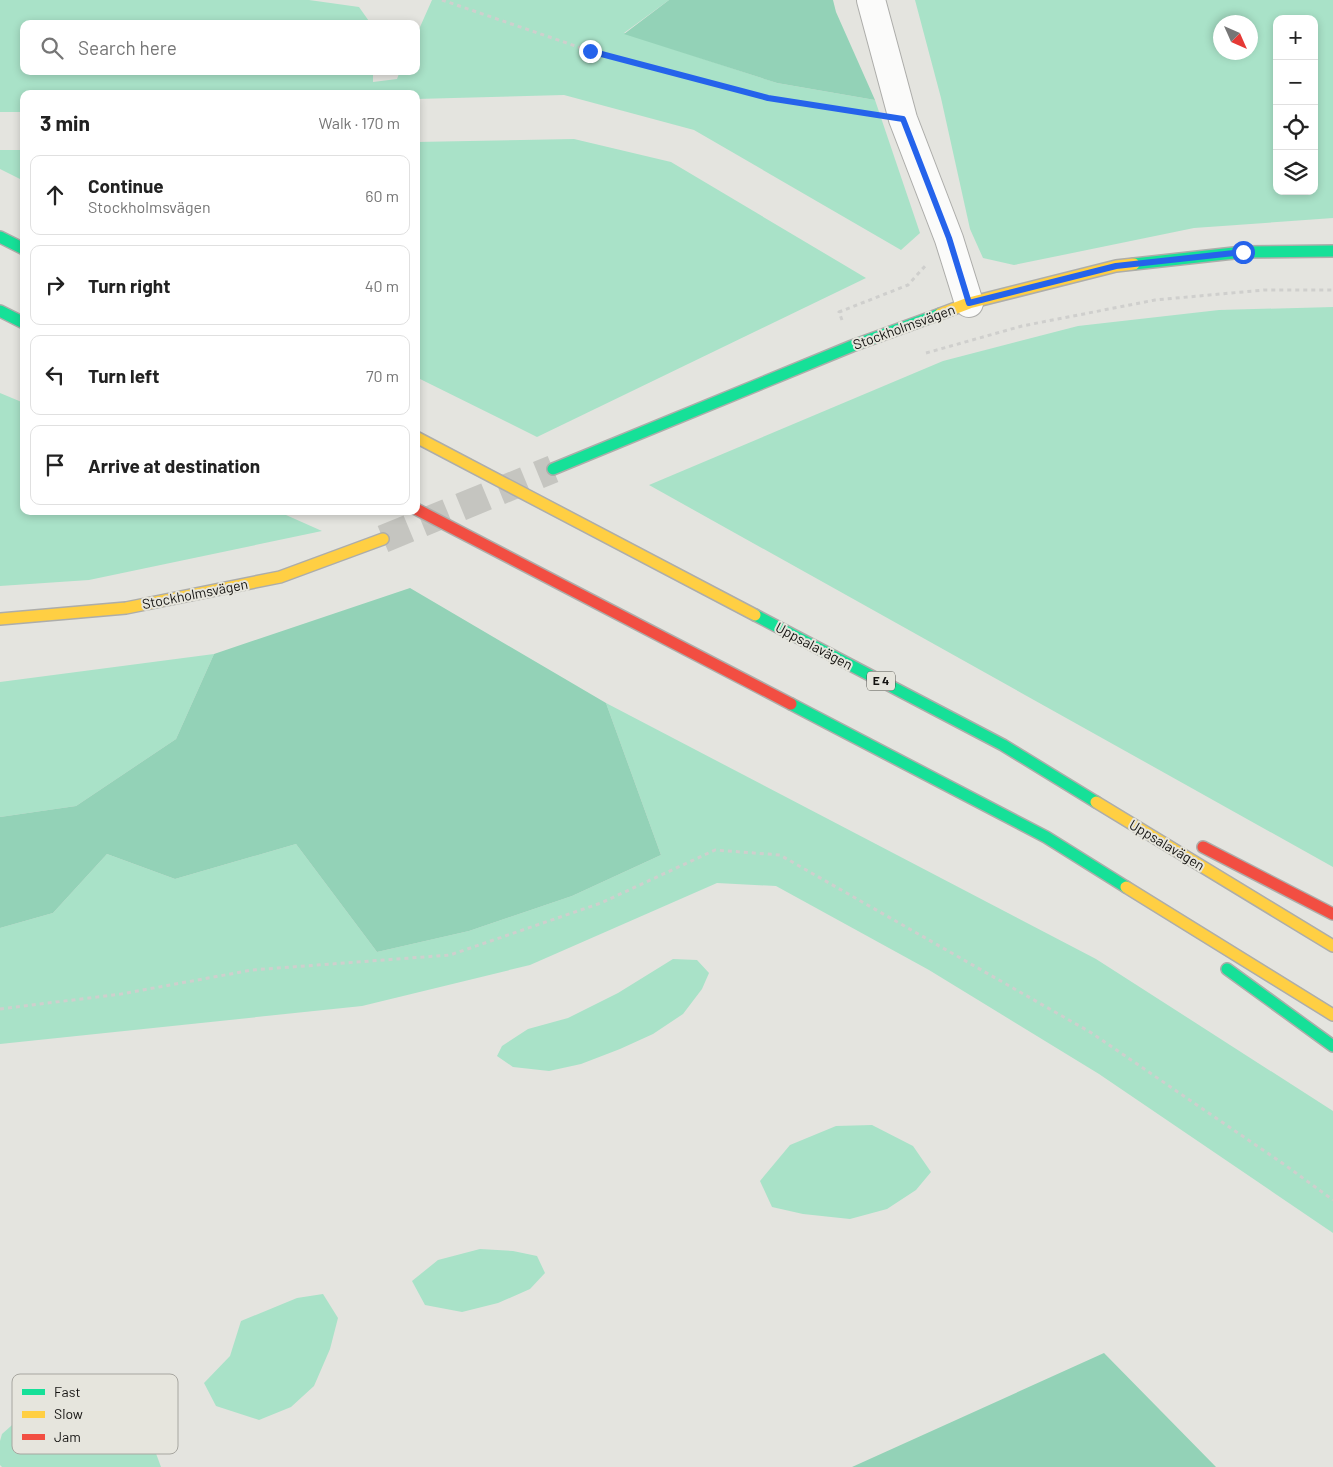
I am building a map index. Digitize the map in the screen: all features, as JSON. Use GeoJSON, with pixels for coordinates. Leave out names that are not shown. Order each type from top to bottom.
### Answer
{"type":"FeatureCollection","features":[{"type":"Feature","properties":{"kind":"main road"},"geometry":{"type":"LineString","coordinates":[[0,237],[20,246]]}},
{"type":"Feature","properties":{"kind":"main road","name":"Stockholmsvägen"},"geometry":{"type":"LineString","coordinates":[[553,469],[852,346],[969,303],[1116,266],[1243,252],[1333,251]]}},
{"type":"Feature","properties":{"kind":"main road"},"geometry":{"type":"LineString","coordinates":[[0,311],[20,320]]}},
{"type":"Feature","properties":{"kind":"main road","name":"Uppsalavägen"},"geometry":{"type":"LineString","coordinates":[[420,439],[1003,745],[1333,946]]}},
{"type":"Feature","properties":{"kind":"main road"},"geometry":{"type":"LineString","coordinates":[[420,511],[1046,837],[1333,1015]]}},
{"type":"Feature","properties":{"kind":"main road","name":"Stockholmsvägen"},"geometry":{"type":"LineString","coordinates":[[0,619],[126,608],[280,577],[383,539]]}},
{"type":"Feature","properties":{"kind":"main road"},"geometry":{"type":"LineString","coordinates":[[1003,745],[1133,812]]}},
{"type":"Feature","properties":{"kind":"main road"},"geometry":{"type":"LineString","coordinates":[[1046,837],[1165,924]]}},
{"type":"Feature","properties":{"kind":"main road"},"geometry":{"type":"LineString","coordinates":[[1194,843],[1333,914]]}},
{"type":"Feature","properties":{"kind":"main road"},"geometry":{"type":"LineString","coordinates":[[1221,965],[1333,1046]]}},
{"type":"Feature","properties":{"kind":"street"},"geometry":{"type":"LineString","coordinates":[[871,0],[903,119],[949,238],[969,303]]}},
{"type":"Feature","properties":{"kind":"path"},"geometry":{"type":"LineString","coordinates":[[442,0],[590,51],[768,98],[903,119]]}},
{"type":"Feature","properties":{"kind":"path"},"geometry":{"type":"LineString","coordinates":[[919,355],[1022,326],[1155,300],[1264,290],[1333,290]]}},
{"type":"Feature","properties":{"kind":"path"},"geometry":{"type":"LineString","coordinates":[[0,1009],[121,994],[252,970],[450,955],[601,904],[715,850],[780,855],[1090,1032],[1333,1200]]}},
{"type":"Feature","properties":{"kind":"green space"},"geometry":{"type":"Polygon","coordinates":[[[0,0],[309,0],[359,7],[368,20],[20,20],[20,75],[373,75],[373,82],[397,79],[398,75],[420,75],[420,27],[432,0],[669,0],[624,33],[777,83],[875,100],[920,233],[901,250],[694,130],[564,95],[420,99],[420,90],[20,90],[20,112],[0,112],[0,0]]]}},
{"type":"Feature","properties":{"kind":"green space"},"geometry":{"type":"Polygon","coordinates":[[[669,0],[833,0],[836,12],[875,100],[777,83],[624,34],[669,0]]]}},
{"type":"Feature","properties":{"kind":"green space"},"geometry":{"type":"Polygon","coordinates":[[[915,0],[1333,0],[1333,218],[1194,228],[1014,265],[983,258],[970,229],[941,98],[915,0]]]}},
{"type":"Feature","properties":{"kind":"green space"},"geometry":{"type":"Polygon","coordinates":[[[574,139],[671,162],[866,278],[537,437],[420,379],[420,142],[574,139]]]}},
{"type":"Feature","properties":{"kind":"green space"},"geometry":{"type":"Polygon","coordinates":[[[0,150],[20,150],[20,179],[0,169],[0,150]]]}},
{"type":"Feature","properties":{"kind":"green space"},"geometry":{"type":"Polygon","coordinates":[[[1333,307],[1333,867],[649,485],[943,361],[1078,326],[1219,310],[1333,307]]]}},
{"type":"Feature","properties":{"kind":"green space"},"geometry":{"type":"Polygon","coordinates":[[[0,393],[20,401],[20,515],[286,515],[322,531],[89,580],[0,586],[0,393]]]}},
{"type":"Feature","properties":{"kind":"green space"},"geometry":{"type":"Polygon","coordinates":[[[410,588],[606,703],[661,855],[572,896],[469,931],[377,952],[296,844],[175,879],[107,854],[53,913],[0,928],[0,817],[76,806],[176,739],[214,654],[410,588]]]}},
{"type":"Feature","properties":{"kind":"green space"},"geometry":{"type":"Polygon","coordinates":[[[214,654],[176,739],[76,806],[0,817],[0,682],[214,654]]]}},
{"type":"Feature","properties":{"kind":"green space"},"geometry":{"type":"Polygon","coordinates":[[[606,703],[1096,959],[1333,1111],[1333,1233],[1099,1074],[929,970],[776,886],[717,883],[530,965],[362,1006],[0,1044],[0,928],[53,913],[107,854],[175,879],[296,844],[377,952],[469,931],[572,896],[661,855],[606,703]]]}},
{"type":"Feature","properties":{"kind":"green space"},"geometry":{"type":"Polygon","coordinates":[[[673,959],[697,960],[709,973],[702,989],[683,1014],[653,1034],[581,1064],[549,1071],[513,1067],[497,1056],[502,1046],[528,1029],[568,1018],[618,993],[673,959]]]}},
{"type":"Feature","properties":{"kind":"green space"},"geometry":{"type":"Polygon","coordinates":[[[872,1125],[913,1146],[931,1172],[916,1190],[887,1209],[850,1219],[803,1214],[772,1207],[760,1181],[790,1145],[836,1126],[872,1125]]]}},
{"type":"Feature","properties":{"kind":"green space"},"geometry":{"type":"Polygon","coordinates":[[[480,1249],[513,1251],[537,1256],[545,1273],[530,1289],[498,1303],[462,1312],[425,1305],[412,1281],[438,1260],[480,1249]]]}},
{"type":"Feature","properties":{"kind":"green space"},"geometry":{"type":"Polygon","coordinates":[[[323,1294],[338,1318],[330,1349],[314,1386],[291,1407],[259,1420],[216,1406],[204,1383],[230,1356],[241,1321],[297,1298],[323,1294]]]}},
{"type":"Feature","properties":{"kind":"green space"},"geometry":{"type":"Polygon","coordinates":[[[1104,1353],[1216,1467],[852,1467],[1104,1353]]]}},
{"type":"Feature","properties":{"kind":"green space"},"geometry":{"type":"Polygon","coordinates":[[[12,1425],[12,1454],[156,1454],[161,1467],[2,1467],[0,1465],[0,1441],[2,1434],[12,1425]]]}},
{"type":"Feature","properties":{"kind":"tunnel"},"geometry":{"type":"LineString","coordinates":[[383,539],[553,469]]}},
{"type":"Feature","properties":{"kind":"traffic: fast"},"geometry":{"type":"LineString","coordinates":[[0,237],[20,247]]}},
{"type":"Feature","properties":{"kind":"traffic: fast"},"geometry":{"type":"LineString","coordinates":[[1134,264],[1243,252],[1333,251]]}},
{"type":"Feature","properties":{"kind":"traffic: fast"},"geometry":{"type":"LineString","coordinates":[[0,311],[20,321]]}},
{"type":"Feature","properties":{"kind":"traffic: fast"},"geometry":{"type":"LineString","coordinates":[[553,469],[852,346],[940,314]]}},
{"type":"Feature","properties":{"kind":"traffic: fast"},"geometry":{"type":"LineString","coordinates":[[755,615],[1003,745],[1096,802]]}},
{"type":"Feature","properties":{"kind":"traffic: fast"},"geometry":{"type":"LineString","coordinates":[[791,704],[1046,837],[1126,887]]}},
{"type":"Feature","properties":{"kind":"traffic: fast"},"geometry":{"type":"LineString","coordinates":[[1227,969],[1333,1046]]}},
{"type":"Feature","properties":{"kind":"traffic: slow"},"geometry":{"type":"LineString","coordinates":[[940,314],[969,303],[1116,266],[1134,264]]}},
{"type":"Feature","properties":{"kind":"traffic: slow"},"geometry":{"type":"LineString","coordinates":[[420,439],[755,615]]}},
{"type":"Feature","properties":{"kind":"traffic: slow"},"geometry":{"type":"LineString","coordinates":[[0,619],[126,608],[280,577],[383,539]]}},
{"type":"Feature","properties":{"kind":"traffic: slow"},"geometry":{"type":"LineString","coordinates":[[1096,802],[1333,946]]}},
{"type":"Feature","properties":{"kind":"traffic: slow"},"geometry":{"type":"LineString","coordinates":[[1126,887],[1333,1015]]}},
{"type":"Feature","properties":{"kind":"traffic: jam"},"geometry":{"type":"LineString","coordinates":[[420,511],[791,704]]}},
{"type":"Feature","properties":{"kind":"traffic: jam"},"geometry":{"type":"LineString","coordinates":[[1203,847],[1333,914]]}},
{"type":"Feature","properties":{"kind":"route"},"geometry":{"type":"LineString","coordinates":[[590,51],[768,98],[903,119],[949,238],[969,303],[1116,266],[1243,252]]}}]}
